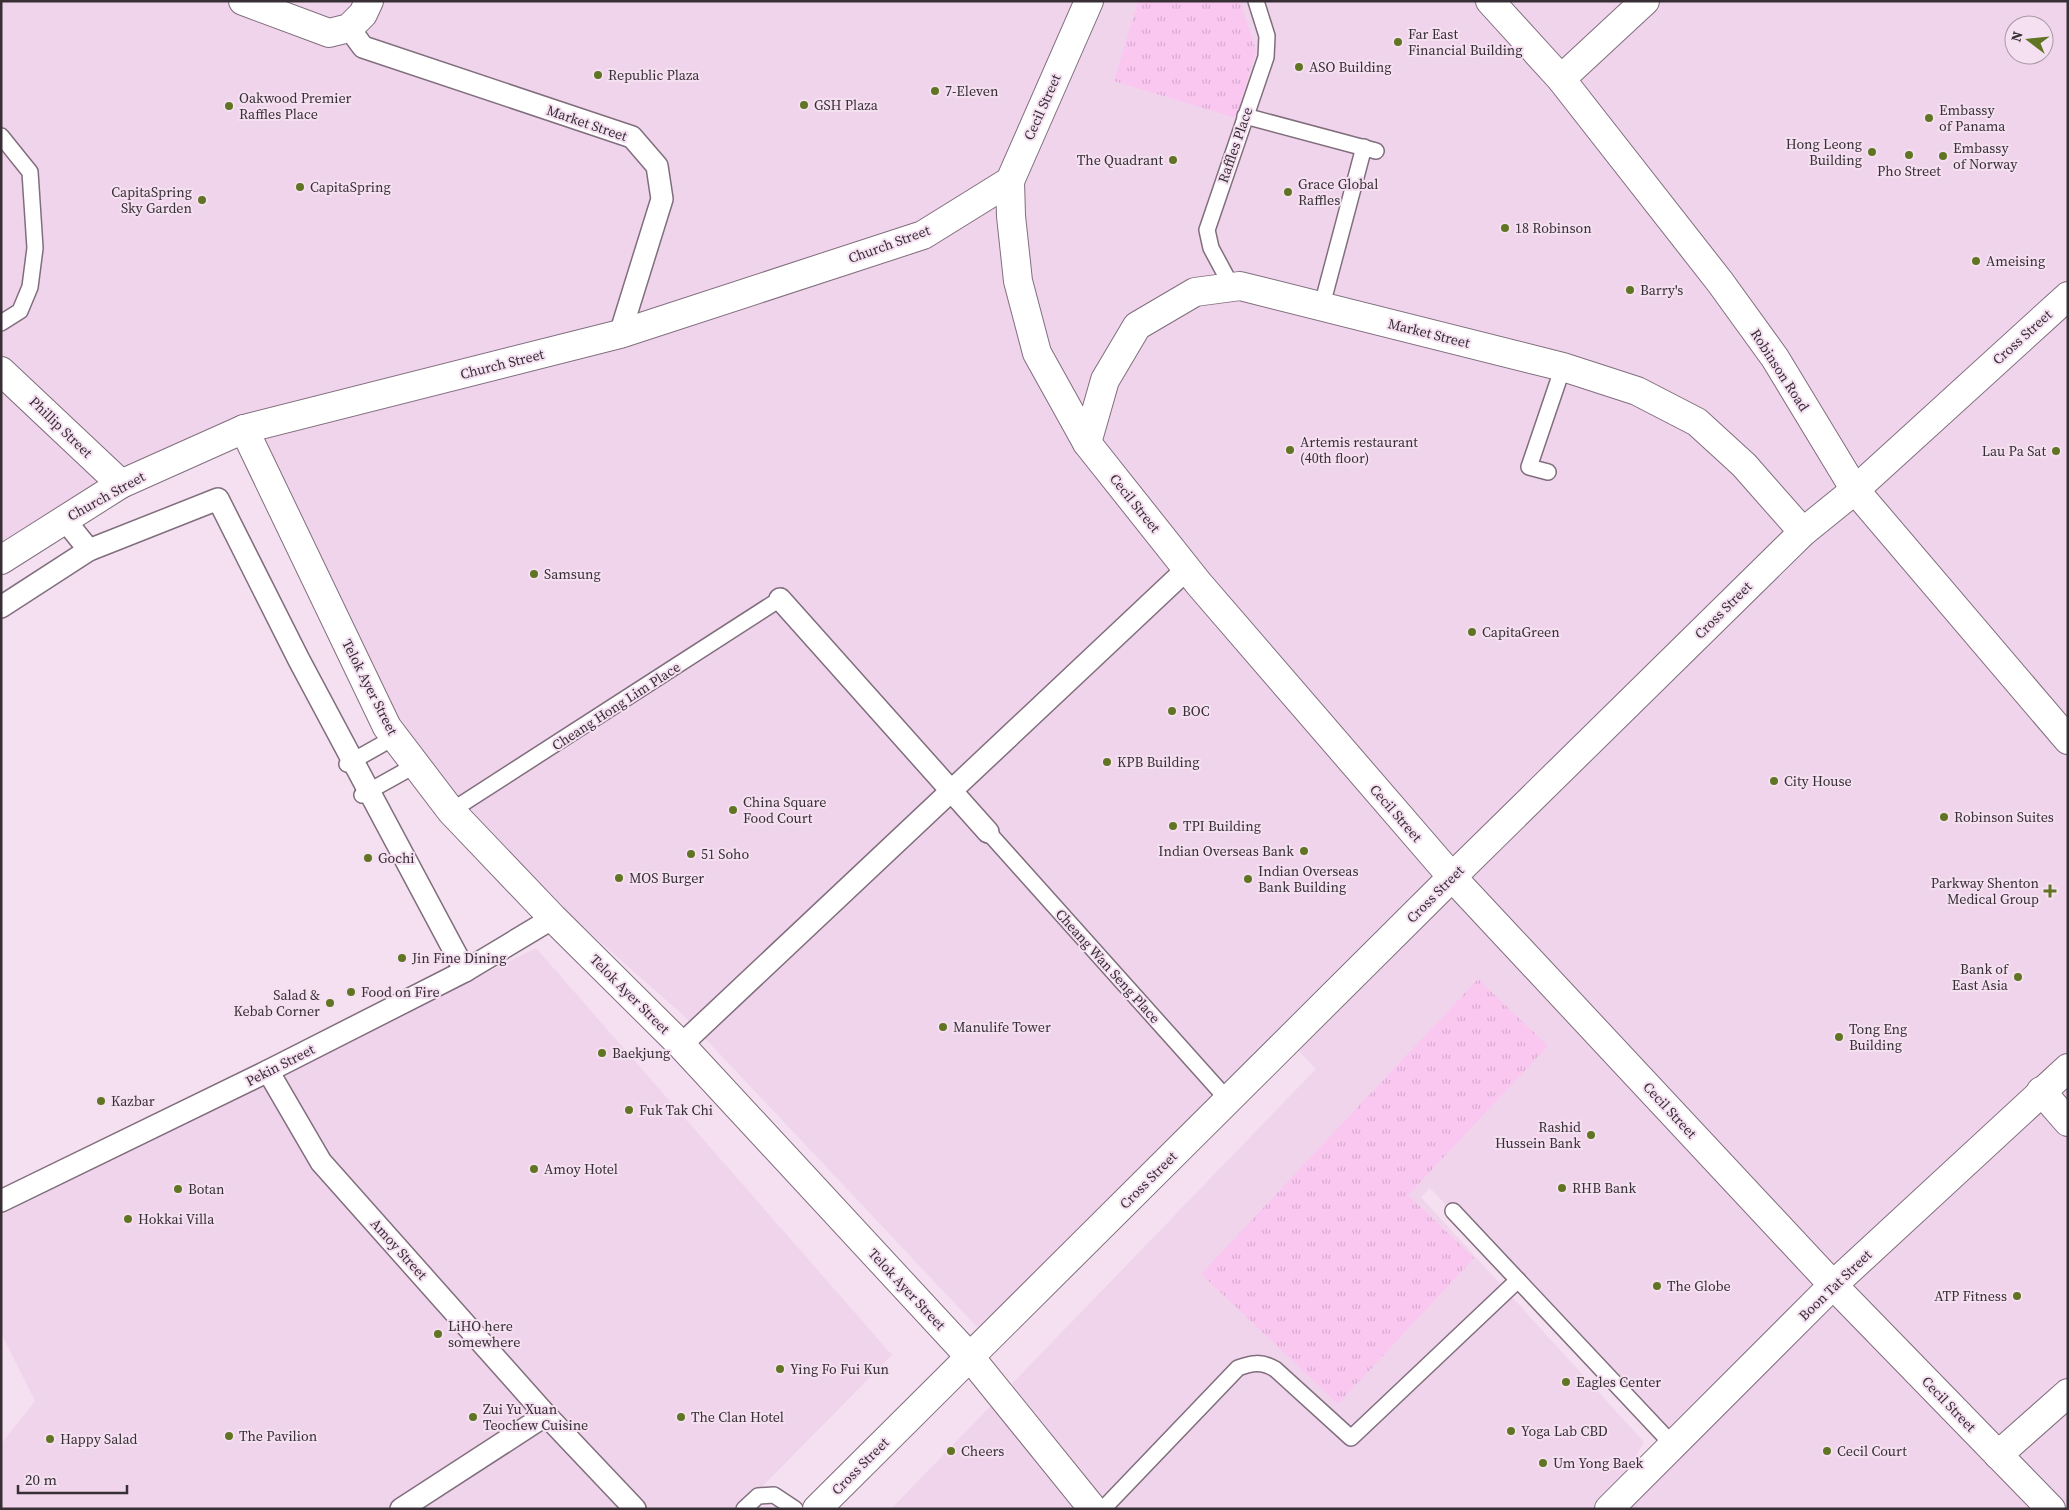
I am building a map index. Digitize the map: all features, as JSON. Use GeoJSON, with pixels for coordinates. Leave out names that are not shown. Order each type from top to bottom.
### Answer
{"type":"FeatureCollection","features":[{"type":"Feature","properties":{"kind":"main road"},"geometry":{"type":"LineString","coordinates":[[242,1],[339,30],[364,14],[369,1]]}},
{"type":"Feature","properties":{"kind":"main road","name":"Cecil Street"},"geometry":{"type":"LineString","coordinates":[[1089,1],[1010,181],[1011,216],[1018,281],[1037,353],[1087,443],[1187,569],[1288,689],[1452,877],[1833,1285],[2050,1509]]}},
{"type":"Feature","properties":{"kind":"main road","name":"Robinson Road"},"geometry":{"type":"LineString","coordinates":[[1490,1],[1561,79],[1720,282],[1775,358],[1854,490],[2068,740]]}},
{"type":"Feature","properties":{"kind":"main road"},"geometry":{"type":"LineString","coordinates":[[1561,79],[1646,1]]}},
{"type":"Feature","properties":{"kind":"main road","name":"Church Street"},"geometry":{"type":"LineString","coordinates":[[1,560],[121,484],[244,429],[620,334],[923,235],[1010,181]]}},
{"type":"Feature","properties":{"kind":"main road","name":"Market Street"},"geometry":{"type":"LineString","coordinates":[[1087,443],[1104,380],[1137,326],[1195,292],[1240,286],[1322,305],[1563,368],[1637,391],[1697,422],[1744,465],[1803,532]]}},
{"type":"Feature","properties":{"kind":"main road","name":"Cross Street"},"geometry":{"type":"LineString","coordinates":[[817,1509],[1452,877],[1803,532],[1854,490],[2068,296]]}},
{"type":"Feature","properties":{"kind":"main road","name":"Phillip Street"},"geometry":{"type":"LineString","coordinates":[[1,371],[121,484]]}},
{"type":"Feature","properties":{"kind":"main road","name":"Telok Ayer Street"},"geometry":{"type":"LineString","coordinates":[[244,429],[388,727],[451,811],[553,918],[680,1044],[970,1357],[1093,1509]]}},
{"type":"Feature","properties":{"kind":"main road","name":"Boon Tat Street"},"geometry":{"type":"LineString","coordinates":[[1609,1509],[1833,1285],[2068,1068]]}},
{"type":"Feature","properties":{"kind":"main road"},"geometry":{"type":"LineString","coordinates":[[2041,1092],[2068,1122]]}},
{"type":"Feature","properties":{"kind":"main road"},"geometry":{"type":"LineString","coordinates":[[1998,1455],[2068,1393]]}},
{"type":"Feature","properties":{"kind":"street","name":"Market Street"},"geometry":{"type":"LineString","coordinates":[[339,30],[363,47],[632,137],[658,166],[662,199],[620,334]]}},
{"type":"Feature","properties":{"kind":"street"},"geometry":{"type":"LineString","coordinates":[[1,607],[89,550],[218,500],[350,762],[465,971]]}},
{"type":"Feature","properties":{"kind":"street"},"geometry":{"type":"LineString","coordinates":[[64,519],[89,550]]}},
{"type":"Feature","properties":{"kind":"street"},"geometry":{"type":"LineString","coordinates":[[680,1044],[1187,569]]}},
{"type":"Feature","properties":{"kind":"street"},"geometry":{"type":"LineString","coordinates":[[780,599],[988,832]]}},
{"type":"Feature","properties":{"kind":"street","name":"Pekin Street"},"geometry":{"type":"LineString","coordinates":[[1,1201],[268,1071],[465,971],[553,918]]}},
{"type":"Feature","properties":{"kind":"street","name":"Amoy Street"},"geometry":{"type":"LineString","coordinates":[[268,1071],[321,1162],[546,1415],[635,1509]]}},
{"type":"Feature","properties":{"kind":"street"},"geometry":{"type":"LineString","coordinates":[[402,1509],[546,1415]]}},
{"type":"Feature","properties":{"kind":"lane","name":"Raffles Place"},"geometry":{"type":"LineString","coordinates":[[1232,286],[1211,248],[1207,230],[1266,57],[1267,36],[1256,1]]}},
{"type":"Feature","properties":{"kind":"lane"},"geometry":{"type":"LineString","coordinates":[[1245,116],[1370,149],[1322,305]]}},
{"type":"Feature","properties":{"kind":"lane"},"geometry":{"type":"LineString","coordinates":[[1,136],[30,172],[35,248],[30,287],[20,311],[1,322]]}},
{"type":"Feature","properties":{"kind":"lane"},"geometry":{"type":"LineString","coordinates":[[1548,472],[1529,467],[1563,368]]}},
{"type":"Feature","properties":{"kind":"lane","name":"Cheang Hong Lim Place"},"geometry":{"type":"LineString","coordinates":[[451,811],[780,599]]}},
{"type":"Feature","properties":{"kind":"lane"},"geometry":{"type":"LineString","coordinates":[[350,762],[395,737]]}},
{"type":"Feature","properties":{"kind":"lane"},"geometry":{"type":"LineString","coordinates":[[366,792],[416,765]]}},
{"type":"Feature","properties":{"kind":"lane","name":"Cheang Wan Seng Place"},"geometry":{"type":"LineString","coordinates":[[988,832],[1228,1100]]}},
{"type":"Feature","properties":{"kind":"lane"},"geometry":{"type":"LineString","coordinates":[[1453,1211],[1673,1445]]}},
{"type":"Feature","properties":{"kind":"lane"},"geometry":{"type":"LineString","coordinates":[[1103,1509],[1238,1368],[1252,1363],[1264,1363],[1275,1368],[1351,1438],[1518,1280]]}},
{"type":"Feature","properties":{"kind":"lane"},"geometry":{"type":"LineString","coordinates":[[744,1509],[758,1496],[774,1495],[794,1509]]}},
{"type":"Feature","properties":{"kind":"shaded area"},"geometry":{"type":"Polygon","coordinates":[[[1,1],[2068,1],[2068,1509],[1609,1509],[1673,1445],[1430,1188],[1421,1197],[1644,1442],[1606,1509],[891,1509],[1316,1069],[1288,1040],[1228,1100],[977,1327],[683,1015],[451,811],[416,765],[245,429],[1,561],[1,1]]]}},
{"type":"Feature","properties":{"kind":"shaded area"},"geometry":{"type":"Polygon","coordinates":[[[536,948],[892,1355],[740,1509],[1,1509],[1,1444],[35,1401],[1,1333],[1,1215],[536,948]]]}},
{"type":"Feature","properties":{"kind":"green space"},"geometry":{"type":"Polygon","coordinates":[[[1138,1],[1240,1],[1256,50],[1236,118],[1114,81],[1138,1]]]}},
{"type":"Feature","properties":{"kind":"green space"},"geometry":{"type":"Polygon","coordinates":[[[1478,979],[1548,1046],[1408,1195],[1474,1258],[1338,1404],[1201,1274],[1478,979]]]}},
{"type":"Feature","properties":{"kind":"place","name":"Far East Financial Building"},"geometry":{"type":"Point","coordinates":[1398,42]}},
{"type":"Feature","properties":{"kind":"place","name":"ASO Building"},"geometry":{"type":"Point","coordinates":[1299,67]}},
{"type":"Feature","properties":{"kind":"place","name":"Republic Plaza"},"geometry":{"type":"Point","coordinates":[598,75]}},
{"type":"Feature","properties":{"kind":"place","name":"7-Eleven"},"geometry":{"type":"Point","coordinates":[935,91]}},
{"type":"Feature","properties":{"kind":"place","name":"GSH Plaza"},"geometry":{"type":"Point","coordinates":[804,105]}},
{"type":"Feature","properties":{"kind":"place","name":"Oakwood Premier Raffles Place"},"geometry":{"type":"Point","coordinates":[229,106]}},
{"type":"Feature","properties":{"kind":"place","name":"Embassy of Panama"},"geometry":{"type":"Point","coordinates":[1929,118]}},
{"type":"Feature","properties":{"kind":"place","name":"Hong Leong Building"},"geometry":{"type":"Point","coordinates":[1872,152]}},
{"type":"Feature","properties":{"kind":"place","name":"Pho Street"},"geometry":{"type":"Point","coordinates":[1909,155]}},
{"type":"Feature","properties":{"kind":"place","name":"Embassy of Norway"},"geometry":{"type":"Point","coordinates":[1943,156]}},
{"type":"Feature","properties":{"kind":"place","name":"The Quadrant"},"geometry":{"type":"Point","coordinates":[1173,160]}},
{"type":"Feature","properties":{"kind":"place","name":"CapitaSpring"},"geometry":{"type":"Point","coordinates":[300,187]}},
{"type":"Feature","properties":{"kind":"place","name":"Grace Global Raffles"},"geometry":{"type":"Point","coordinates":[1288,192]}},
{"type":"Feature","properties":{"kind":"place","name":"CapitaSpring Sky Garden"},"geometry":{"type":"Point","coordinates":[202,200]}},
{"type":"Feature","properties":{"kind":"place","name":"18 Robinson"},"geometry":{"type":"Point","coordinates":[1505,228]}},
{"type":"Feature","properties":{"kind":"place","name":"Ameising"},"geometry":{"type":"Point","coordinates":[1976,261]}},
{"type":"Feature","properties":{"kind":"place","name":"Barry's"},"geometry":{"type":"Point","coordinates":[1630,290]}},
{"type":"Feature","properties":{"kind":"place","name":"Artemis restaurant (40th floor)"},"geometry":{"type":"Point","coordinates":[1290,450]}},
{"type":"Feature","properties":{"kind":"place","name":"Lau Pa Sat"},"geometry":{"type":"Point","coordinates":[2056,451]}},
{"type":"Feature","properties":{"kind":"place","name":"Samsung"},"geometry":{"type":"Point","coordinates":[534,574]}},
{"type":"Feature","properties":{"kind":"place","name":"CapitaGreen"},"geometry":{"type":"Point","coordinates":[1472,632]}},
{"type":"Feature","properties":{"kind":"place","name":"BOC"},"geometry":{"type":"Point","coordinates":[1172,711]}},
{"type":"Feature","properties":{"kind":"place","name":"KPB Building"},"geometry":{"type":"Point","coordinates":[1107,762]}},
{"type":"Feature","properties":{"kind":"place","name":"City House"},"geometry":{"type":"Point","coordinates":[1774,781]}},
{"type":"Feature","properties":{"kind":"place","name":"China Square Food Court"},"geometry":{"type":"Point","coordinates":[733,810]}},
{"type":"Feature","properties":{"kind":"place","name":"Robinson Suites"},"geometry":{"type":"Point","coordinates":[1944,817]}},
{"type":"Feature","properties":{"kind":"place","name":"TPI Building"},"geometry":{"type":"Point","coordinates":[1173,826]}},
{"type":"Feature","properties":{"kind":"place","name":"Indian Overseas Bank"},"geometry":{"type":"Point","coordinates":[1304,851]}},
{"type":"Feature","properties":{"kind":"place","name":"51 Soho"},"geometry":{"type":"Point","coordinates":[691,854]}},
{"type":"Feature","properties":{"kind":"place","name":"Gochi"},"geometry":{"type":"Point","coordinates":[368,858]}},
{"type":"Feature","properties":{"kind":"place","name":"MOS Burger"},"geometry":{"type":"Point","coordinates":[619,878]}},
{"type":"Feature","properties":{"kind":"place","name":"Indian Overseas Bank Building"},"geometry":{"type":"Point","coordinates":[1248,879]}},
{"type":"Feature","properties":{"kind":"place","name":"Parkway Shenton Medical Group"},"geometry":{"type":"Point","coordinates":[2050,891]}},
{"type":"Feature","properties":{"kind":"place","name":"Jin Fine Dining"},"geometry":{"type":"Point","coordinates":[402,958]}},
{"type":"Feature","properties":{"kind":"place","name":"Bank of East Asia"},"geometry":{"type":"Point","coordinates":[2018,977]}},
{"type":"Feature","properties":{"kind":"place","name":"Food on Fire"},"geometry":{"type":"Point","coordinates":[351,992]}},
{"type":"Feature","properties":{"kind":"place","name":"Salad & Kebab Corner"},"geometry":{"type":"Point","coordinates":[330,1003]}},
{"type":"Feature","properties":{"kind":"place","name":"Manulife Tower"},"geometry":{"type":"Point","coordinates":[943,1027]}},
{"type":"Feature","properties":{"kind":"place","name":"Tong Eng Building"},"geometry":{"type":"Point","coordinates":[1839,1037]}},
{"type":"Feature","properties":{"kind":"place","name":"Baekjung"},"geometry":{"type":"Point","coordinates":[602,1053]}},
{"type":"Feature","properties":{"kind":"place","name":"Kazbar"},"geometry":{"type":"Point","coordinates":[101,1101]}},
{"type":"Feature","properties":{"kind":"place","name":"Fuk Tak Chi"},"geometry":{"type":"Point","coordinates":[629,1110]}},
{"type":"Feature","properties":{"kind":"place","name":"Rashid Hussein Bank"},"geometry":{"type":"Point","coordinates":[1591,1135]}},
{"type":"Feature","properties":{"kind":"place","name":"Amoy Hotel"},"geometry":{"type":"Point","coordinates":[534,1169]}},
{"type":"Feature","properties":{"kind":"place","name":"RHB Bank"},"geometry":{"type":"Point","coordinates":[1562,1188]}},
{"type":"Feature","properties":{"kind":"place","name":"Botan"},"geometry":{"type":"Point","coordinates":[178,1189]}},
{"type":"Feature","properties":{"kind":"place","name":"Hokkai Villa"},"geometry":{"type":"Point","coordinates":[128,1219]}},
{"type":"Feature","properties":{"kind":"place","name":"The Globe"},"geometry":{"type":"Point","coordinates":[1657,1286]}},
{"type":"Feature","properties":{"kind":"place","name":"ATP Fitness"},"geometry":{"type":"Point","coordinates":[2017,1296]}},
{"type":"Feature","properties":{"kind":"place","name":"LiHO here somewhere"},"geometry":{"type":"Point","coordinates":[438,1334]}},
{"type":"Feature","properties":{"kind":"place","name":"Ying Fo Fui Kun"},"geometry":{"type":"Point","coordinates":[780,1369]}},
{"type":"Feature","properties":{"kind":"place","name":"Eagles Center"},"geometry":{"type":"Point","coordinates":[1566,1382]}},
{"type":"Feature","properties":{"kind":"place","name":"Zui Yu Xuan Teochew Cuisine"},"geometry":{"type":"Point","coordinates":[473,1417]}},
{"type":"Feature","properties":{"kind":"place","name":"The Clan Hotel"},"geometry":{"type":"Point","coordinates":[681,1417]}},
{"type":"Feature","properties":{"kind":"place","name":"Yoga Lab CBD"},"geometry":{"type":"Point","coordinates":[1511,1431]}},
{"type":"Feature","properties":{"kind":"place","name":"The Pavilion"},"geometry":{"type":"Point","coordinates":[229,1436]}},
{"type":"Feature","properties":{"kind":"place","name":"Happy Salad"},"geometry":{"type":"Point","coordinates":[50,1439]}},
{"type":"Feature","properties":{"kind":"place","name":"Cheers"},"geometry":{"type":"Point","coordinates":[951,1451]}},
{"type":"Feature","properties":{"kind":"place","name":"Cecil Court"},"geometry":{"type":"Point","coordinates":[1827,1451]}},
{"type":"Feature","properties":{"kind":"place","name":"Um Yong Baek"},"geometry":{"type":"Point","coordinates":[1543,1463]}}]}
